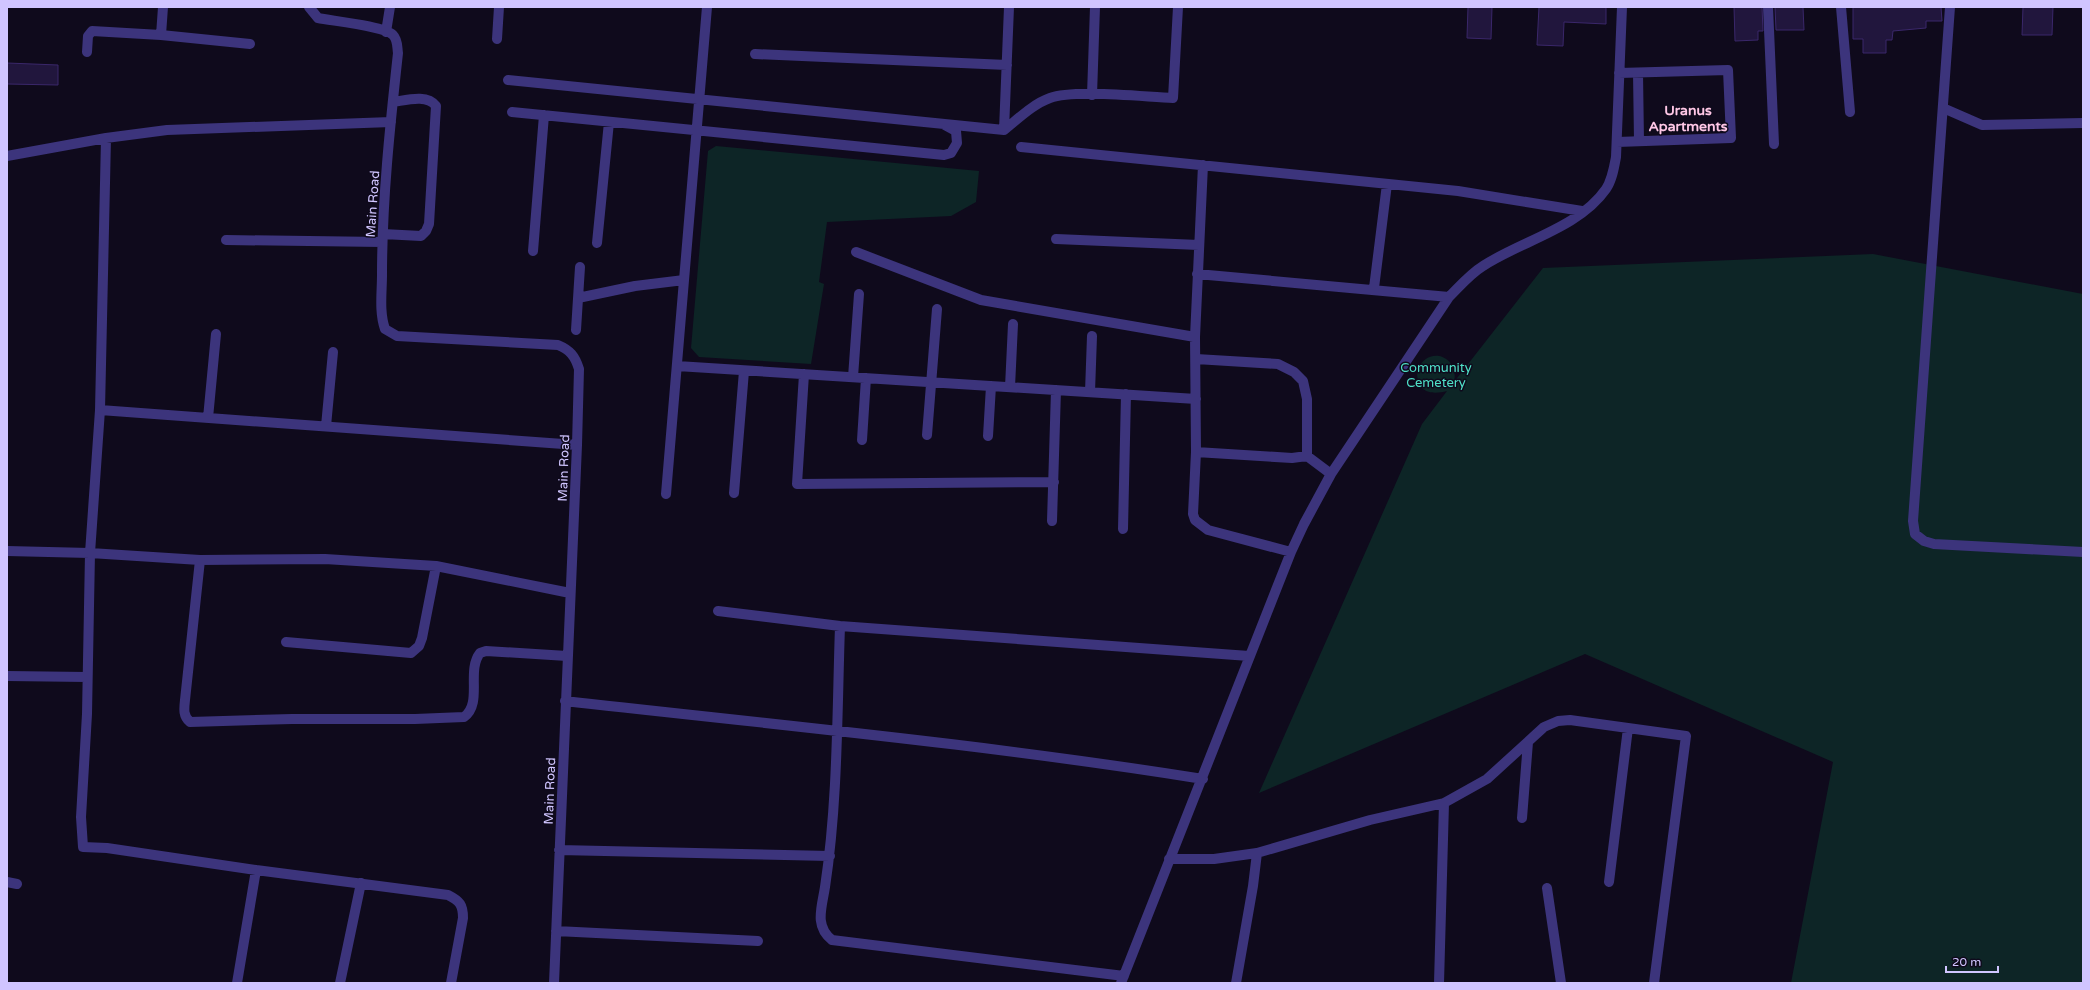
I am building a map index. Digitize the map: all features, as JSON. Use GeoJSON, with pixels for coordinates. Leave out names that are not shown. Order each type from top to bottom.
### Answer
{"type":"FeatureCollection","features":[{"type":"Feature","properties":{"kind":"street"},"geometry":{"type":"LineString","coordinates":[[161,34],[164,7]]}},
{"type":"Feature","properties":{"kind":"street"},"geometry":{"type":"LineString","coordinates":[[309,7],[318,18],[378,28],[386,32],[390,7]]}},
{"type":"Feature","properties":{"kind":"street"},"geometry":{"type":"LineString","coordinates":[[496,39],[499,7]]}},
{"type":"Feature","properties":{"kind":"street"},"geometry":{"type":"LineString","coordinates":[[666,494],[707,7]]}},
{"type":"Feature","properties":{"kind":"street"},"geometry":{"type":"LineString","coordinates":[[1004,130],[1009,7]]}},
{"type":"Feature","properties":{"kind":"street"},"geometry":{"type":"LineString","coordinates":[[1092,95],[1095,7]]}},
{"type":"Feature","properties":{"kind":"street"},"geometry":{"type":"LineString","coordinates":[[508,80],[1004,130],[1043,101],[1051,97],[1067,95],[1092,95],[1173,98],[1178,7]]}},
{"type":"Feature","properties":{"kind":"street"},"geometry":{"type":"LineString","coordinates":[[840,626],[838,732],[830,856],[821,926],[824,934],[832,940],[1122,979],[1169,859],[1203,778],[1249,656],[1291,552],[1304,524],[1331,474],[1449,297],[1483,266],[1551,232],[1594,203],[1607,188],[1616,157],[1622,7]]}},
{"type":"Feature","properties":{"kind":"street"},"geometry":{"type":"LineString","coordinates":[[1768,7],[1774,144]]}},
{"type":"Feature","properties":{"kind":"street"},"geometry":{"type":"LineString","coordinates":[[1841,7],[1850,112]]}},
{"type":"Feature","properties":{"kind":"street"},"geometry":{"type":"LineString","coordinates":[[1950,7],[1913,521],[1915,534],[1924,541],[1934,544],[2083,552]]}},
{"type":"Feature","properties":{"kind":"street"},"geometry":{"type":"LineString","coordinates":[[87,52],[88,36],[92,31],[161,34],[250,44]]}},
{"type":"Feature","properties":{"kind":"street","name":"Main Road"},"geometry":{"type":"LineString","coordinates":[[386,32],[393,35],[397,42],[398,53],[391,122],[383,238],[383,322],[385,329],[397,336],[558,345],[571,352],[575,358],[578,369],[577,445],[554,983]]}},
{"type":"Feature","properties":{"kind":"street"},"geometry":{"type":"LineString","coordinates":[[755,54],[1007,65]]}},
{"type":"Feature","properties":{"kind":"street"},"geometry":{"type":"LineString","coordinates":[[1617,142],[1731,138],[1728,70],[1619,73]]}},
{"type":"Feature","properties":{"kind":"street"},"geometry":{"type":"LineString","coordinates":[[1638,73],[1639,141]]}},
{"type":"Feature","properties":{"kind":"street"},"geometry":{"type":"LineString","coordinates":[[226,240],[383,238],[421,236],[426,231],[429,224],[436,106],[432,101],[426,99],[393,102]]}},
{"type":"Feature","properties":{"kind":"street"},"geometry":{"type":"LineString","coordinates":[[1943,108],[1982,125],[2083,124]]}},
{"type":"Feature","properties":{"kind":"street"},"geometry":{"type":"LineString","coordinates":[[512,112],[934,154],[951,153],[957,143],[956,131],[952,127],[940,124]]}},
{"type":"Feature","properties":{"kind":"street"},"geometry":{"type":"LineString","coordinates":[[533,251],[544,115]]}},
{"type":"Feature","properties":{"kind":"street"},"geometry":{"type":"LineString","coordinates":[[7,156],[106,138],[167,130],[391,122]]}},
{"type":"Feature","properties":{"kind":"street"},"geometry":{"type":"LineString","coordinates":[[597,243],[609,122]]}},
{"type":"Feature","properties":{"kind":"street"},"geometry":{"type":"LineString","coordinates":[[106,138],[100,410],[90,553],[87,714],[81,817],[83,847],[107,848],[256,870],[448,895],[460,901],[463,908],[463,918],[451,983]]}},
{"type":"Feature","properties":{"kind":"street"},"geometry":{"type":"LineString","coordinates":[[1020,147],[1458,190],[1582,211]]}},
{"type":"Feature","properties":{"kind":"street"},"geometry":{"type":"LineString","coordinates":[[1203,165],[1195,337],[1196,452],[1193,514],[1199,524],[1208,530],[1291,552]]}},
{"type":"Feature","properties":{"kind":"street"},"geometry":{"type":"LineString","coordinates":[[1374,288],[1387,184]]}},
{"type":"Feature","properties":{"kind":"street"},"geometry":{"type":"LineString","coordinates":[[1056,239],[1199,245]]}},
{"type":"Feature","properties":{"kind":"street"},"geometry":{"type":"LineString","coordinates":[[856,252],[981,300],[1195,337]]}},
{"type":"Feature","properties":{"kind":"street"},"geometry":{"type":"LineString","coordinates":[[576,330],[580,267]]}},
{"type":"Feature","properties":{"kind":"street"},"geometry":{"type":"LineString","coordinates":[[1197,274],[1374,288],[1449,297]]}},
{"type":"Feature","properties":{"kind":"street"},"geometry":{"type":"LineString","coordinates":[[578,298],[635,286],[684,280]]}},
{"type":"Feature","properties":{"kind":"street"},"geometry":{"type":"LineString","coordinates":[[853,377],[859,294]]}},
{"type":"Feature","properties":{"kind":"street"},"geometry":{"type":"LineString","coordinates":[[927,435],[937,309]]}},
{"type":"Feature","properties":{"kind":"street"},"geometry":{"type":"LineString","coordinates":[[1010,387],[1013,324]]}},
{"type":"Feature","properties":{"kind":"street"},"geometry":{"type":"LineString","coordinates":[[208,418],[216,334]]}},
{"type":"Feature","properties":{"kind":"street"},"geometry":{"type":"LineString","coordinates":[[1090,392],[1092,336]]}},
{"type":"Feature","properties":{"kind":"street"},"geometry":{"type":"LineString","coordinates":[[326,426],[333,352]]}},
{"type":"Feature","properties":{"kind":"street"},"geometry":{"type":"LineString","coordinates":[[1196,359],[1278,364],[1294,372],[1303,381],[1307,399],[1307,456]]}},
{"type":"Feature","properties":{"kind":"street"},"geometry":{"type":"LineString","coordinates":[[677,366],[1196,399]]}},
{"type":"Feature","properties":{"kind":"street"},"geometry":{"type":"LineString","coordinates":[[734,493],[744,371]]}},
{"type":"Feature","properties":{"kind":"street"},"geometry":{"type":"LineString","coordinates":[[804,374],[797,484],[1054,482]]}},
{"type":"Feature","properties":{"kind":"street"},"geometry":{"type":"LineString","coordinates":[[862,440],[866,378]]}},
{"type":"Feature","properties":{"kind":"street"},"geometry":{"type":"LineString","coordinates":[[988,436],[991,386]]}},
{"type":"Feature","properties":{"kind":"street"},"geometry":{"type":"LineString","coordinates":[[1052,521],[1056,390]]}},
{"type":"Feature","properties":{"kind":"street"},"geometry":{"type":"LineString","coordinates":[[1123,529],[1126,394]]}},
{"type":"Feature","properties":{"kind":"street"},"geometry":{"type":"LineString","coordinates":[[100,410],[577,445]]}},
{"type":"Feature","properties":{"kind":"street"},"geometry":{"type":"LineString","coordinates":[[1196,452],[1292,458],[1307,456],[1331,474]]}},
{"type":"Feature","properties":{"kind":"street"},"geometry":{"type":"LineString","coordinates":[[7,551],[90,553],[200,560],[325,559],[436,566],[570,593]]}},
{"type":"Feature","properties":{"kind":"street"},"geometry":{"type":"LineString","coordinates":[[200,560],[184,707],[186,719],[190,722],[292,718],[416,719],[464,717],[468,714],[472,706],[474,662],[480,653],[486,651],[567,656]]}},
{"type":"Feature","properties":{"kind":"street"},"geometry":{"type":"LineString","coordinates":[[286,642],[411,653],[419,646],[422,638],[436,566]]}},
{"type":"Feature","properties":{"kind":"street"},"geometry":{"type":"LineString","coordinates":[[718,611],[840,626],[1249,656]]}},
{"type":"Feature","properties":{"kind":"street"},"geometry":{"type":"LineString","coordinates":[[7,676],[87,677]]}},
{"type":"Feature","properties":{"kind":"street"},"geometry":{"type":"LineString","coordinates":[[565,701],[838,732],[892,736],[1052,755],[1203,778]]}},
{"type":"Feature","properties":{"kind":"street"},"geometry":{"type":"LineString","coordinates":[[1169,859],[1214,860],[1257,853],[1370,820],[1444,804],[1487,779],[1544,727],[1558,720],[1570,720],[1686,736],[1654,983]]}},
{"type":"Feature","properties":{"kind":"street"},"geometry":{"type":"LineString","coordinates":[[1609,882],[1628,728]]}},
{"type":"Feature","properties":{"kind":"street"},"geometry":{"type":"LineString","coordinates":[[1522,818],[1528,742]]}},
{"type":"Feature","properties":{"kind":"street"},"geometry":{"type":"LineString","coordinates":[[1440,983],[1444,804]]}},
{"type":"Feature","properties":{"kind":"street"},"geometry":{"type":"LineString","coordinates":[[559,850],[830,856]]}},
{"type":"Feature","properties":{"kind":"street"},"geometry":{"type":"LineString","coordinates":[[1236,983],[1254,886],[1257,853]]}},
{"type":"Feature","properties":{"kind":"street"},"geometry":{"type":"LineString","coordinates":[[237,983],[256,870]]}},
{"type":"Feature","properties":{"kind":"street"},"geometry":{"type":"LineString","coordinates":[[340,983],[361,883]]}},
{"type":"Feature","properties":{"kind":"street"},"geometry":{"type":"LineString","coordinates":[[1547,888],[1561,983]]}},
{"type":"Feature","properties":{"kind":"street"},"geometry":{"type":"LineString","coordinates":[[556,930],[758,941]]}},
{"type":"Feature","properties":{"kind":"green space"},"geometry":{"type":"Polygon","coordinates":[[[716,146],[979,171],[976,202],[951,216],[827,222],[819,282],[824,284],[811,364],[699,357],[691,348],[708,151],[716,146]]]}},
{"type":"Feature","properties":{"kind":"green space","name":"Community Cemetery"},"geometry":{"type":"Polygon","coordinates":[[[1873,254],[2083,294],[2083,983],[1791,983],[1833,762],[1585,654],[1259,793],[1422,424],[1447,391],[1436,393],[1426,391],[1422,388],[1419,384],[1417,371],[1422,363],[1428,358],[1435,356],[1448,360],[1455,373],[1454,382],[1543,268],[1873,254]]]}},
{"type":"Feature","properties":{"kind":"building"},"geometry":{"type":"Polygon","coordinates":[[[1468,7],[1492,7],[1491,39],[1467,38],[1468,7]]]}},
{"type":"Feature","properties":{"kind":"building"},"geometry":{"type":"Polygon","coordinates":[[[1539,7],[1606,7],[1606,24],[1564,22],[1563,46],[1537,45],[1539,7]]]}},
{"type":"Feature","properties":{"kind":"building"},"geometry":{"type":"Polygon","coordinates":[[[1734,7],[1762,7],[1763,31],[1758,31],[1758,40],[1735,41],[1734,7]]]}},
{"type":"Feature","properties":{"kind":"building"},"geometry":{"type":"Polygon","coordinates":[[[1775,7],[1803,7],[1804,30],[1776,30],[1775,7]]]}},
{"type":"Feature","properties":{"kind":"building"},"geometry":{"type":"Polygon","coordinates":[[[1853,7],[1941,7],[1942,21],[1926,21],[1926,28],[1893,31],[1892,40],[1886,40],[1886,53],[1863,53],[1863,39],[1853,39],[1853,7]]]}},
{"type":"Feature","properties":{"kind":"building"},"geometry":{"type":"Polygon","coordinates":[[[2023,7],[2053,7],[2052,35],[2022,35],[2023,7]]]}},
{"type":"Feature","properties":{"kind":"building"},"geometry":{"type":"Polygon","coordinates":[[[7,63],[58,65],[58,85],[7,84],[7,63]]]}},
{"type":"Feature","properties":{"kind":"district","name":"Uranus Apartments"},"geometry":{"type":"Point","coordinates":[1688,118]}}]}
